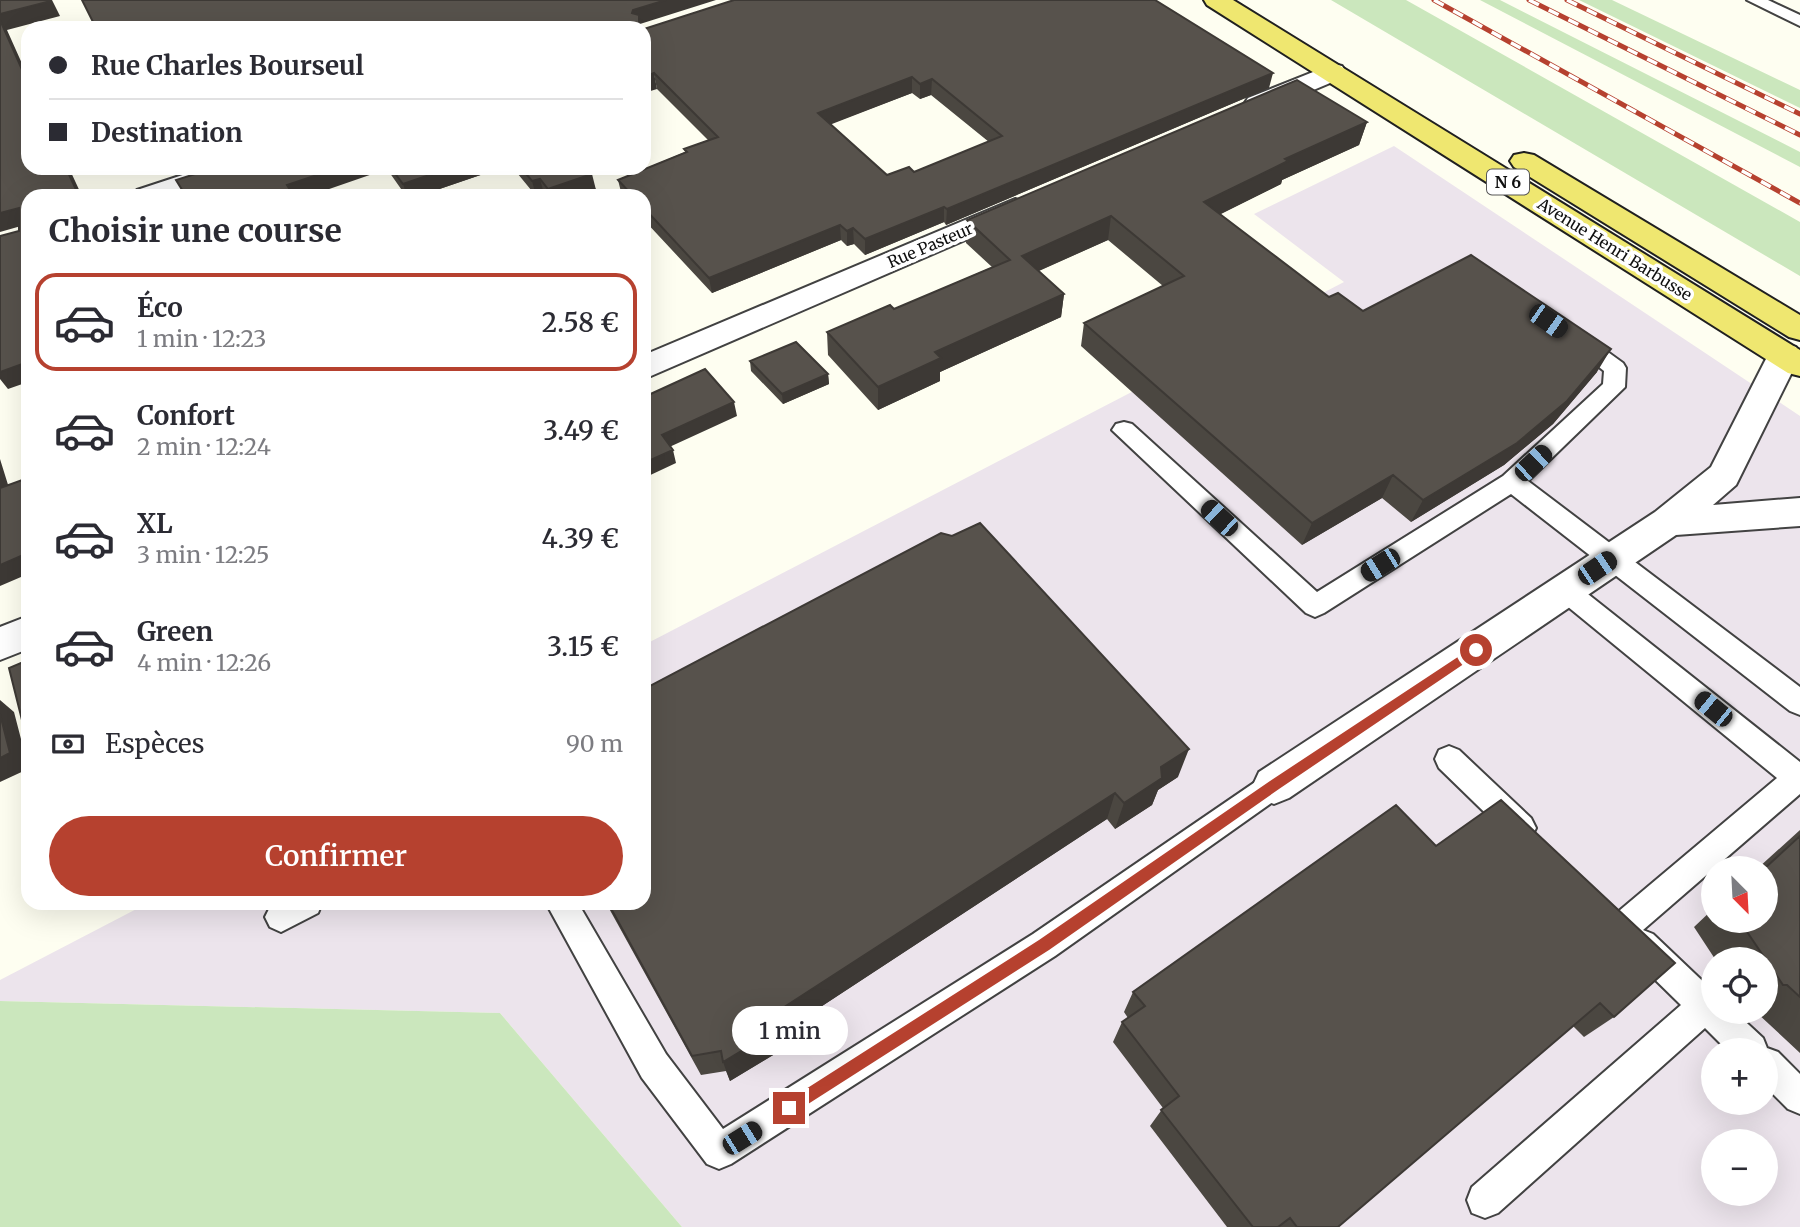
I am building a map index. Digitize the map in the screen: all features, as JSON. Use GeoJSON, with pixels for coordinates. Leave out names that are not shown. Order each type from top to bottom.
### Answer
{"type":"FeatureCollection","features":[{"type":"Feature","properties":{"kind":"main road","name":"Avenue Henri Barbusse"},"geometry":{"type":"LineString","coordinates":[[1216,0],[1795,350]]}},
{"type":"Feature","properties":{"kind":"main road","name":"Avenue Henri Barbusse"},"geometry":{"type":"LineString","coordinates":[[1259,0],[1795,350]]}},
{"type":"Feature","properties":{"kind":"street"},"geometry":{"type":"LineString","coordinates":[[1238,113],[1333,72]]}},
{"type":"Feature","properties":{"kind":"street"},"geometry":{"type":"LineString","coordinates":[[168,189],[212,175]]}},
{"type":"Feature","properties":{"kind":"street","name":"Rue Pasteur"},"geometry":{"type":"LineString","coordinates":[[651,365],[1036,200]]}},
{"type":"Feature","properties":{"kind":"street"},"geometry":{"type":"LineString","coordinates":[[1274,785],[1668,522],[1724,476],[1795,350]]}},
{"type":"Feature","properties":{"kind":"street"},"geometry":{"type":"LineString","coordinates":[[1668,522],[1800,512]]}},
{"type":"Feature","properties":{"kind":"street"},"geometry":{"type":"LineString","coordinates":[[0,644],[21,635]]}},
{"type":"Feature","properties":{"kind":"lane"},"geometry":{"type":"LineString","coordinates":[[1755,0],[1800,22]]}},
{"type":"Feature","properties":{"kind":"lane"},"geometry":{"type":"LineString","coordinates":[[1124,430],[1315,606],[1512,482],[1614,387],[1615,368],[1559,329]]}},
{"type":"Feature","properties":{"kind":"lane"},"geometry":{"type":"LineString","coordinates":[[1512,482],[1800,703]]}},
{"type":"Feature","properties":{"kind":"lane"},"geometry":{"type":"LineString","coordinates":[[1566,590],[1798,778],[1614,918],[1701,1002]]}},
{"type":"Feature","properties":{"kind":"lane"},"geometry":{"type":"LineString","coordinates":[[1449,759],[1536,843]]}},
{"type":"Feature","properties":{"kind":"lane"},"geometry":{"type":"LineString","coordinates":[[565,910],[654,1066],[719,1152],[1044,945],[1274,785]]}},
{"type":"Feature","properties":{"kind":"lane"},"geometry":{"type":"LineString","coordinates":[[1485,1200],[1701,1010]]}},
{"type":"Feature","properties":{"kind":"lane"},"geometry":{"type":"LineString","coordinates":[[1724,1024],[1738,1038]]}},
{"type":"Feature","properties":{"kind":"lane"},"geometry":{"type":"LineString","coordinates":[[1778,1076],[1800,1097]]}},
{"type":"Feature","properties":{"kind":"shaded area"},"geometry":{"type":"Polygon","coordinates":[[[1394,146],[1800,416],[1800,1227],[682,1227],[500,1013],[0,1001],[0,980],[135,910],[651,910],[651,641],[1344,282],[1254,214],[1394,146]]]}},
{"type":"Feature","properties":{"kind":"green space"},"geometry":{"type":"Polygon","coordinates":[[[1331,0],[1406,0],[1800,222],[1800,276],[1331,0]]]}},
{"type":"Feature","properties":{"kind":"green space"},"geometry":{"type":"Polygon","coordinates":[[[1480,0],[1500,0],[1800,152],[1800,167],[1480,0]]]}},
{"type":"Feature","properties":{"kind":"green space"},"geometry":{"type":"Polygon","coordinates":[[[1579,0],[1612,0],[1800,90],[1800,108],[1579,0]]]}},
{"type":"Feature","properties":{"kind":"green space"},"geometry":{"type":"Polygon","coordinates":[[[0,1001],[500,1013],[682,1227],[0,1227],[0,1001]]]}},
{"type":"Feature","properties":{"kind":"building"},"geometry":{"type":"Polygon","coordinates":[[[0,0],[51,0],[51,1],[0,14],[0,0]]]}},
{"type":"Feature","properties":{"kind":"building"},"geometry":{"type":"Polygon","coordinates":[[[82,0],[666,0],[633,10],[632,13],[639,15],[639,21],[92,21],[82,0]]]}},
{"type":"Feature","properties":{"kind":"building"},"geometry":{"type":"Polygon","coordinates":[[[734,0],[1155,0],[1273,73],[947,209],[944,207],[865,239],[853,228],[847,231],[840,225],[709,278],[651,216],[651,189],[626,189],[618,180],[630,175],[651,175],[651,167],[687,152],[684,149],[718,137],[654,73],[651,74],[651,27],[734,0]],[[912,77],[818,113],[887,175],[909,167],[914,172],[1002,136],[932,79],[920,84],[912,77]]]}},
{"type":"Feature","properties":{"kind":"building"},"geometry":{"type":"Polygon","coordinates":[[[0,20],[21,67],[21,175],[69,175],[76,189],[21,189],[21,364],[0,372],[0,236],[19,231],[19,208],[0,213],[0,20]]]}},
{"type":"Feature","properties":{"kind":"building"},"geometry":{"type":"Polygon","coordinates":[[[1297,80],[1367,122],[1285,159],[1288,161],[1204,202],[1329,297],[1338,293],[1363,311],[1471,255],[1611,349],[1567,401],[1517,443],[1423,500],[1393,475],[1312,523],[1084,323],[1184,276],[1111,216],[1022,256],[1064,294],[935,352],[941,358],[878,387],[827,332],[890,305],[894,309],[1010,260],[967,220],[1297,80]]]}},
{"type":"Feature","properties":{"kind":"building"},"geometry":{"type":"Polygon","coordinates":[[[192,175],[317,175],[287,185],[290,189],[182,189],[176,180],[192,175]]]}},
{"type":"Feature","properties":{"kind":"building"},"geometry":{"type":"Polygon","coordinates":[[[396,175],[429,175],[403,184],[396,175]]]}},
{"type":"Feature","properties":{"kind":"building"},"geometry":{"type":"Polygon","coordinates":[[[527,175],[589,175],[548,189],[540,179],[532,181],[527,175]]]}},
{"type":"Feature","properties":{"kind":"building"},"geometry":{"type":"Polygon","coordinates":[[[796,342],[828,374],[782,394],[750,361],[796,342]]]}},
{"type":"Feature","properties":{"kind":"building"},"geometry":{"type":"Polygon","coordinates":[[[705,369],[734,402],[662,435],[673,450],[651,460],[651,394],[705,369]]]}},
{"type":"Feature","properties":{"kind":"building"},"geometry":{"type":"Polygon","coordinates":[[[21,480],[21,556],[0,565],[0,488],[21,480]]]}},
{"type":"Feature","properties":{"kind":"building"},"geometry":{"type":"Polygon","coordinates":[[[980,523],[1189,749],[1161,767],[1162,778],[1124,803],[1115,793],[775,1013],[783,1026],[723,1062],[721,1051],[692,1056],[612,910],[651,910],[651,685],[941,533],[952,536],[980,523]]]}},
{"type":"Feature","properties":{"kind":"building"},"geometry":{"type":"Polygon","coordinates":[[[21,663],[21,716],[9,668],[21,663]]]}},
{"type":"Feature","properties":{"kind":"building"},"geometry":{"type":"Polygon","coordinates":[[[0,714],[10,753],[0,758],[0,714]]]}},
{"type":"Feature","properties":{"kind":"building"},"geometry":{"type":"Polygon","coordinates":[[[1501,800],[1675,963],[1614,1017],[1600,1003],[1338,1227],[1297,1227],[1290,1218],[1278,1227],[1253,1227],[1161,1110],[1179,1096],[1122,1022],[1145,1006],[1133,992],[1396,805],[1436,846],[1501,800]]]}},
{"type":"Feature","properties":{"kind":"building"},"geometry":{"type":"Polygon","coordinates":[[[1800,836],[1800,997],[1787,985],[1783,985],[1778,978],[1778,947],[1757,947],[1748,933],[1778,933],[1778,856],[1800,836]]]}},
{"type":"Feature","properties":{"kind":"railway"},"geometry":{"type":"LineString","coordinates":[[1434,0],[1800,203]]}},
{"type":"Feature","properties":{"kind":"railway"},"geometry":{"type":"LineString","coordinates":[[1529,0],[1800,135]]}},
{"type":"Feature","properties":{"kind":"railway"},"geometry":{"type":"LineString","coordinates":[[1567,0],[1800,114]]}},
{"type":"Feature","properties":{"kind":"route"},"geometry":{"type":"LineString","coordinates":[[789,1108],[1044,945],[1274,785],[1476,650]]}}]}
